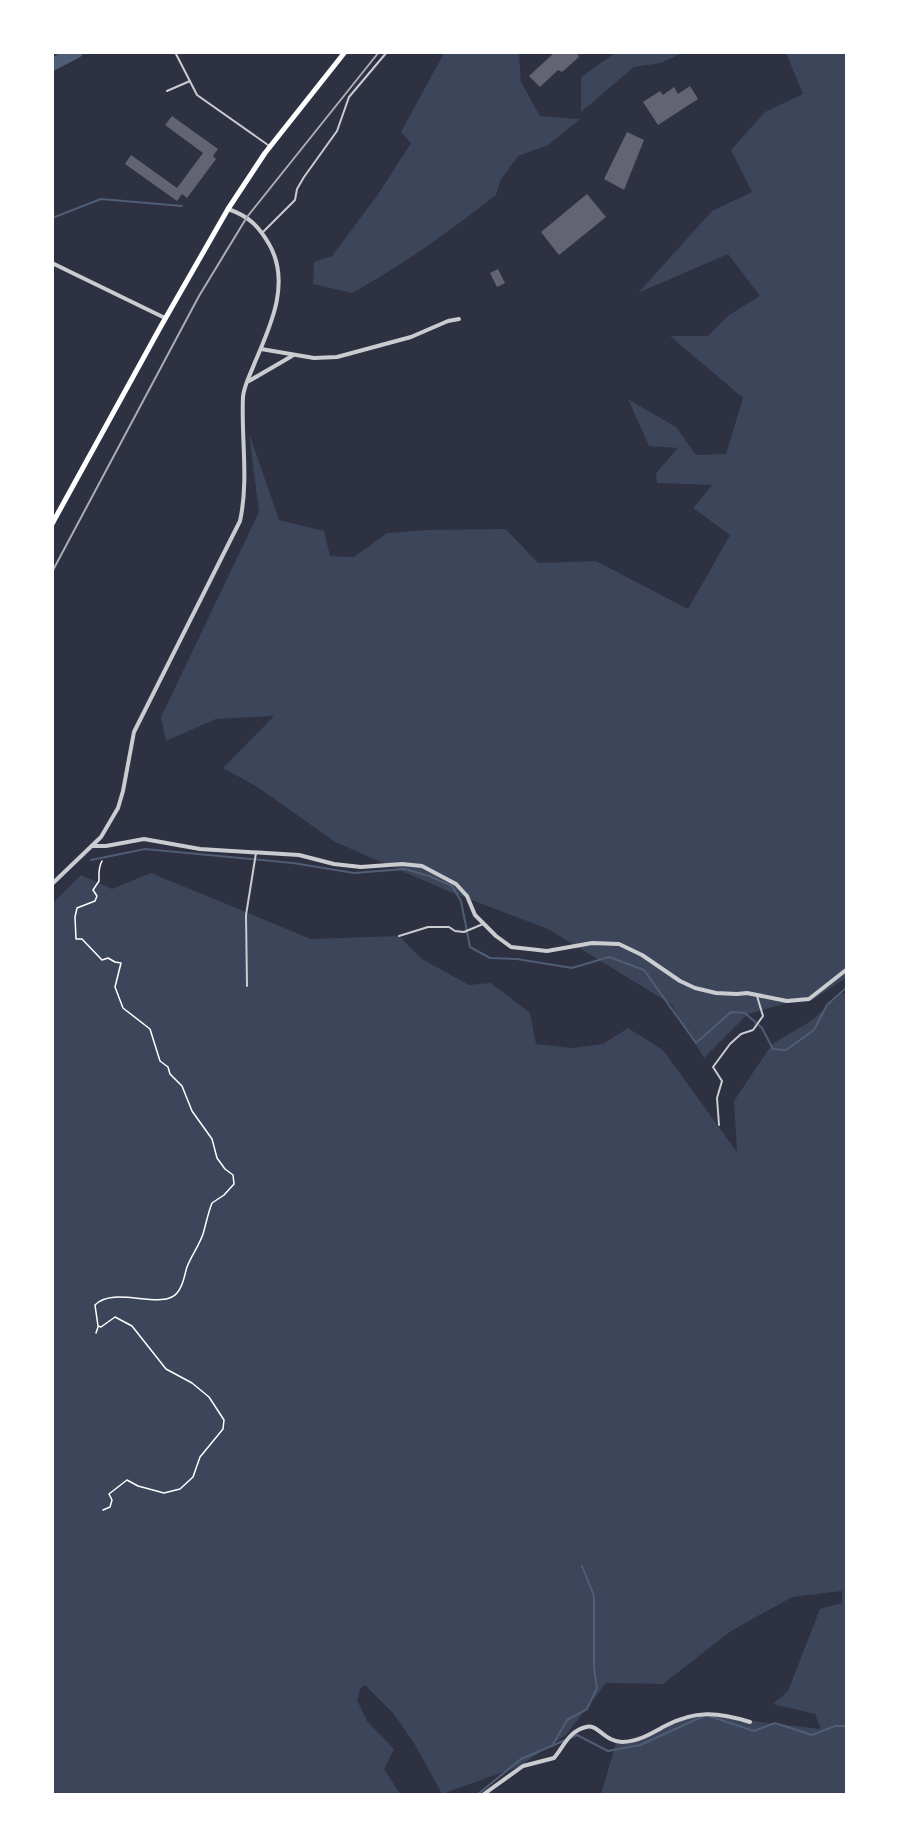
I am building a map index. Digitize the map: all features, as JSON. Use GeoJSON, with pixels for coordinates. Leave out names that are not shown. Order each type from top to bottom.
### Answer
{"type":"FeatureCollection","features":[{"type":"Feature","properties":{"kind":"main road"},"geometry":{"type":"LineString","coordinates":[[52,524],[165,318],[228,209],[270,147],[345,52]]}},
{"type":"Feature","properties":{"kind":"street"},"geometry":{"type":"LineString","coordinates":[[52,884],[101,837],[118,808],[134,732],[240,521],[244,500],[243,395],[277,306],[279,277],[277,258],[262,233],[247,217],[228,209]]}},
{"type":"Feature","properties":{"kind":"street"},"geometry":{"type":"LineString","coordinates":[[52,263],[165,318]]}},
{"type":"Feature","properties":{"kind":"street"},"geometry":{"type":"LineString","coordinates":[[261,349],[292,356],[337,357],[411,337],[448,321],[459,319]]}},
{"type":"Feature","properties":{"kind":"street"},"geometry":{"type":"LineString","coordinates":[[247,381],[292,356]]}},
{"type":"Feature","properties":{"kind":"street"},"geometry":{"type":"LineString","coordinates":[[92,846],[106,846],[144,839],[200,849],[255,855],[299,855],[334,864],[361,867],[402,864],[422,866],[456,884],[467,896],[475,915],[512,947],[547,951],[592,943],[619,944],[642,955],[680,981],[695,988],[716,993],[756,994],[787,1001],[809,999],[846,970]]}},
{"type":"Feature","properties":{"kind":"street"},"geometry":{"type":"LineString","coordinates":[[484,1794],[523,1766],[554,1758],[567,1737],[587,1726],[594,1727],[609,1739],[620,1742],[651,1734],[667,1725],[698,1714],[726,1714],[750,1722]]}},
{"type":"Feature","properties":{"kind":"lane"},"geometry":{"type":"LineString","coordinates":[[175,52],[197,95],[270,147]]}},
{"type":"Feature","properties":{"kind":"lane"},"geometry":{"type":"LineString","coordinates":[[262,233],[295,200],[297,189],[304,177],[337,131],[349,97],[387,52]]}},
{"type":"Feature","properties":{"kind":"lane"},"geometry":{"type":"LineString","coordinates":[[167,91],[190,81]]}},
{"type":"Feature","properties":{"kind":"lane"},"geometry":{"type":"LineString","coordinates":[[247,986],[246,915],[255,855]]}},
{"type":"Feature","properties":{"kind":"lane"},"geometry":{"type":"LineString","coordinates":[[399,936],[428,927],[449,927],[455,931],[465,932],[483,924]]}},
{"type":"Feature","properties":{"kind":"lane"},"geometry":{"type":"LineString","coordinates":[[719,1125],[717,1098],[722,1082],[713,1066],[719,1056],[741,1034],[755,1028],[763,1016],[762,1006],[756,994]]}},
{"type":"Feature","properties":{"kind":"path"},"geometry":{"type":"LineString","coordinates":[[96,1333],[98,1326],[94,1305],[101,1299],[118,1296],[156,1300],[171,1298],[177,1294],[203,1233],[212,1203],[224,1196],[234,1184],[233,1175],[217,1158],[212,1138],[192,1111],[182,1086],[170,1074],[168,1067],[160,1061],[150,1029],[123,1008],[115,987],[122,963],[115,963],[108,958],[102,960],[82,939],[76,939],[75,913],[77,908],[94,901],[97,896],[93,890],[99,881],[99,864],[102,861]]}},
{"type":"Feature","properties":{"kind":"path"},"geometry":{"type":"LineString","coordinates":[[98,1326],[101,1328],[105,1326],[115,1317],[127,1322],[142,1337],[166,1370],[192,1383],[209,1397],[224,1420],[223,1429],[203,1453],[193,1477],[180,1489],[164,1493],[138,1486],[127,1480],[109,1494],[103,1494]]}},
{"type":"Feature","properties":{"kind":"path"},"geometry":{"type":"LineString","coordinates":[[103,1510],[110,1507],[112,1500],[109,1494]]}},
{"type":"Feature","properties":{"kind":"shaded area"},"geometry":{"type":"Polygon","coordinates":[[[444,53],[519,53],[521,82],[540,116],[580,119],[548,145],[518,156],[500,181],[496,195],[390,271],[352,293],[313,284],[314,262],[332,256],[379,193],[411,143],[401,132],[444,53]]]}},
{"type":"Feature","properties":{"kind":"shaded area"},"geometry":{"type":"Polygon","coordinates":[[[615,53],[682,53],[661,63],[634,67],[581,112],[581,77],[615,53]]]}},
{"type":"Feature","properties":{"kind":"shaded area"},"geometry":{"type":"Polygon","coordinates":[[[786,53],[846,53],[846,978],[812,1000],[787,1003],[748,1014],[704,1058],[671,1004],[548,929],[448,891],[335,842],[259,788],[223,768],[274,716],[216,719],[166,741],[161,717],[259,512],[249,433],[279,520],[324,531],[330,556],[354,557],[387,533],[506,529],[538,563],[596,561],[688,609],[730,535],[693,508],[712,485],[657,483],[656,473],[678,448],[649,446],[628,399],[676,427],[696,455],[726,454],[743,398],[670,336],[708,336],[729,315],[760,296],[728,254],[638,293],[712,211],[752,192],[731,150],[765,112],[803,94],[786,53]]]}},
{"type":"Feature","properties":{"kind":"shaded area"},"geometry":{"type":"Polygon","coordinates":[[[151,873],[311,939],[399,936],[422,959],[469,985],[491,983],[530,1013],[536,1044],[572,1048],[603,1044],[628,1028],[663,1050],[737,1152],[734,1101],[772,1044],[811,1021],[841,994],[846,993],[846,1794],[601,1794],[616,1743],[660,1730],[684,1717],[707,1712],[759,1722],[821,1729],[815,1714],[773,1704],[788,1691],[820,1609],[842,1603],[842,1591],[792,1597],[731,1631],[663,1684],[606,1683],[566,1735],[518,1767],[442,1794],[414,1743],[393,1713],[365,1685],[360,1689],[357,1700],[367,1721],[394,1749],[384,1769],[400,1794],[53,1794],[53,903],[81,875],[112,889],[151,873]]]}},
{"type":"Feature","properties":{"kind":"building"},"geometry":{"type":"Polygon","coordinates":[[[555,52],[577,52],[579,57],[562,72],[558,70],[540,87],[529,76],[555,52]]]}},
{"type":"Feature","properties":{"kind":"building"},"geometry":{"type":"Polygon","coordinates":[[[690,86],[698,99],[658,125],[643,102],[660,91],[663,95],[674,87],[678,94],[690,86]]]}},
{"type":"Feature","properties":{"kind":"building"},"geometry":{"type":"Polygon","coordinates":[[[172,116],[218,149],[213,156],[216,159],[187,198],[182,194],[177,201],[125,164],[131,155],[177,188],[203,153],[165,125],[172,116]]]}},
{"type":"Feature","properties":{"kind":"building"},"geometry":{"type":"Polygon","coordinates":[[[627,132],[644,140],[624,190],[604,179],[627,132]]]}},
{"type":"Feature","properties":{"kind":"building"},"geometry":{"type":"Polygon","coordinates":[[[587,194],[606,217],[559,255],[541,232],[587,194]]]}},
{"type":"Feature","properties":{"kind":"building"},"geometry":{"type":"Polygon","coordinates":[[[498,269],[505,283],[497,287],[490,273],[498,269]]]}},
{"type":"Feature","properties":{"kind":"waterway"},"geometry":{"type":"LineString","coordinates":[[52,59],[63,52]]}},
{"type":"Feature","properties":{"kind":"waterway"},"geometry":{"type":"LineString","coordinates":[[52,65],[77,52]]}},
{"type":"Feature","properties":{"kind":"waterway"},"geometry":{"type":"LineString","coordinates":[[52,218],[101,199],[182,206]]}},
{"type":"Feature","properties":{"kind":"waterway"},"geometry":{"type":"LineString","coordinates":[[91,860],[145,849],[293,863],[354,873],[405,869],[429,876],[452,886],[461,901],[470,947],[490,958],[517,959],[572,968],[609,957],[644,970],[696,1043],[731,1012],[745,1013],[762,1028],[773,1049],[786,1050],[814,1030],[827,1005],[846,988]]}},
{"type":"Feature","properties":{"kind":"waterway"},"geometry":{"type":"LineString","coordinates":[[552,1746],[567,1720],[587,1709],[597,1688],[594,1668],[594,1596],[582,1566]]}},
{"type":"Feature","properties":{"kind":"waterway"},"geometry":{"type":"LineString","coordinates":[[478,1794],[521,1759],[577,1735],[608,1751],[640,1745],[704,1716]]}},
{"type":"Feature","properties":{"kind":"waterway"},"geometry":{"type":"LineString","coordinates":[[709,1716],[754,1731],[775,1723],[812,1735],[835,1726],[846,1726]]}},
{"type":"Feature","properties":{"kind":"railway"},"geometry":{"type":"LineString","coordinates":[[52,572],[199,296],[247,217],[379,52]]}}]}
